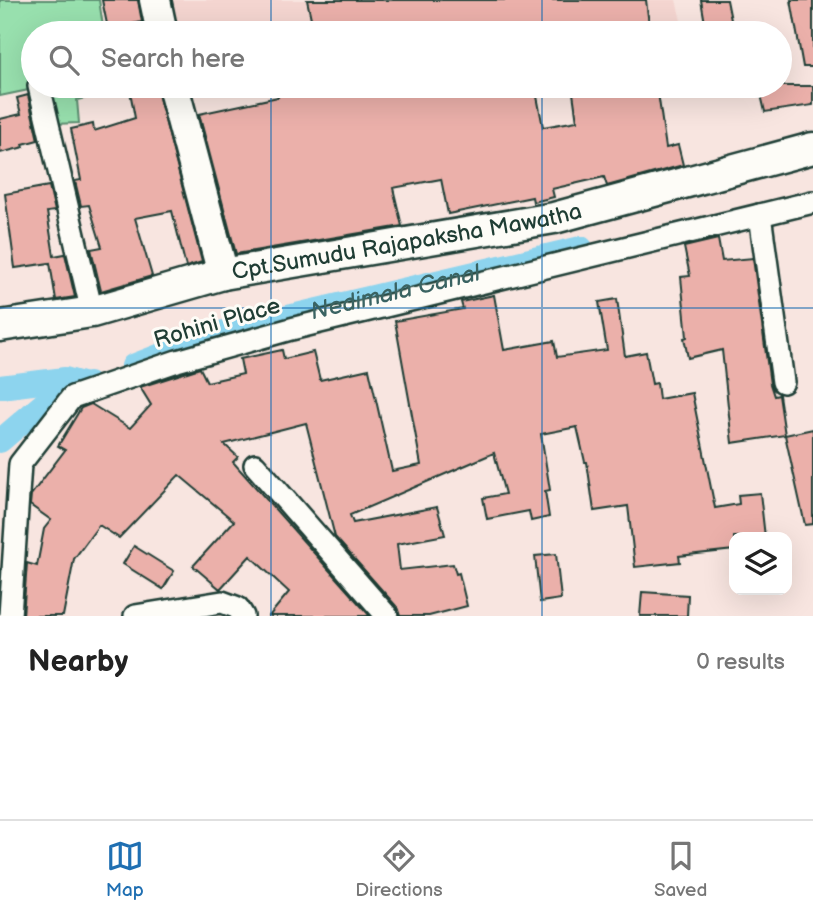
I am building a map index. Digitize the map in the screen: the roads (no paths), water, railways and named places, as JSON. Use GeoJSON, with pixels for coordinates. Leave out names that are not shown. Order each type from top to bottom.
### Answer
{"type":"FeatureCollection","features":[{"type":"Feature","properties":{"kind":"main road"},"geometry":{"type":"LineString","coordinates":[[155,0],[159,21]]}},
{"type":"Feature","properties":{"kind":"main road"},"geometry":{"type":"LineString","coordinates":[[176,98],[223,274]]}},
{"type":"Feature","properties":{"kind":"main road","name":"Cpt.Sumudu Rajapaksha Mawatha"},"geometry":{"type":"LineString","coordinates":[[0,326],[92,312],[223,274],[554,218],[813,148]]}},
{"type":"Feature","properties":{"kind":"street"},"geometry":{"type":"LineString","coordinates":[[42,98],[92,312]]}},
{"type":"Feature","properties":{"kind":"street","name":"Rohini Place"},"geometry":{"type":"LineString","coordinates":[[10,616],[20,464],[72,397],[177,360],[291,329],[813,202]]}},
{"type":"Feature","properties":{"kind":"street"},"geometry":{"type":"LineString","coordinates":[[760,215],[783,382]]}},
{"type":"Feature","properties":{"kind":"street"},"geometry":{"type":"LineString","coordinates":[[255,465],[387,616]]}},
{"type":"Feature","properties":{"kind":"street"},"geometry":{"type":"LineString","coordinates":[[135,616],[222,602],[238,608],[243,616]]}},
{"type":"Feature","properties":{"kind":"waterway","name":"Nedimala Canal"},"geometry":{"type":"LineString","coordinates":[[133,366],[216,334],[581,248]]}},
{"type":"Feature","properties":{"kind":"waterway"},"geometry":{"type":"LineString","coordinates":[[0,387],[65,379],[82,384]]}},
{"type":"Feature","properties":{"kind":"waterway","name":"Nedimala Canal"},"geometry":{"type":"LineString","coordinates":[[0,441],[48,400],[89,384]]}}]}
